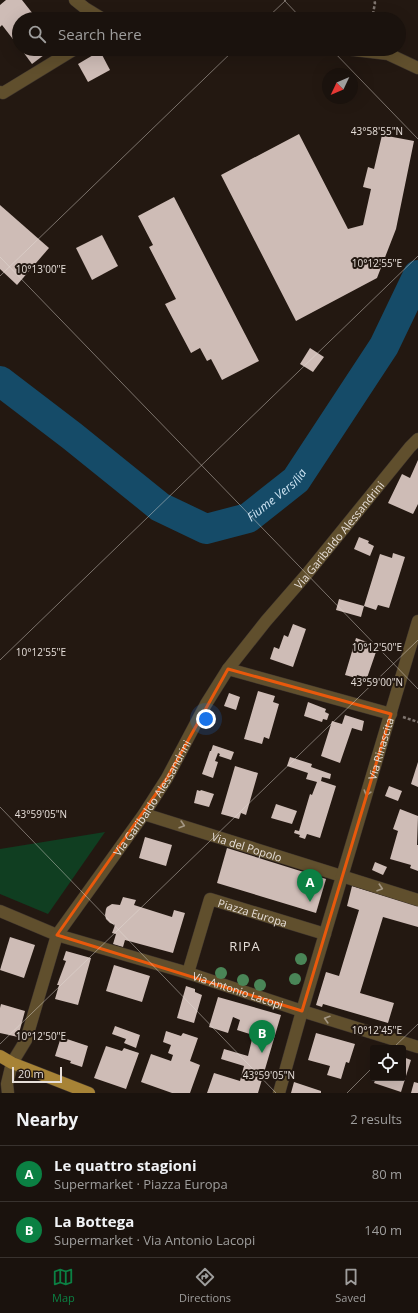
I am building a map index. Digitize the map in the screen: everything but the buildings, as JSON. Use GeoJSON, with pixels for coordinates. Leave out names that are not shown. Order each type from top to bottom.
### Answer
{"type":"FeatureCollection","features":[{"type":"Feature","properties":{"kind":"main road"},"geometry":{"type":"LineString","coordinates":[[0,1056],[12,1063],[89,1093]]}},
{"type":"Feature","properties":{"kind":"street"},"geometry":{"type":"LineString","coordinates":[[75,0],[92,12]]}},
{"type":"Feature","properties":{"kind":"street"},"geometry":{"type":"LineString","coordinates":[[0,92],[3,93],[64,56]]}},
{"type":"Feature","properties":{"kind":"street"},"geometry":{"type":"LineString","coordinates":[[392,56],[418,68]]}},
{"type":"Feature","properties":{"kind":"street","name":"Via Garibaldo Alessandrini"},"geometry":{"type":"LineString","coordinates":[[8,1093],[7,1084],[12,1063],[26,1040],[57,935],[144,814],[167,778],[206,704],[228,669],[266,621],[306,575],[339,532],[418,438]]}},
{"type":"Feature","properties":{"kind":"street","name":"Via Rinascita"},"geometry":{"type":"LineString","coordinates":[[279,1093],[418,621]]}},
{"type":"Feature","properties":{"kind":"street"},"geometry":{"type":"LineString","coordinates":[[228,669],[391,714]]}},
{"type":"Feature","properties":{"kind":"street","name":"Via del Popolo"},"geometry":{"type":"LineString","coordinates":[[144,814],[418,900]]}},
{"type":"Feature","properties":{"kind":"street","name":"Piazza Europa"},"geometry":{"type":"LineString","coordinates":[[188,974],[210,899],[325,934]]}},
{"type":"Feature","properties":{"kind":"street","name":"Via Antonio Lacopi"},"geometry":{"type":"LineString","coordinates":[[0,911],[57,935],[188,974],[418,1047]]}},
{"type":"Feature","properties":{"kind":"path"},"geometry":{"type":"LineString","coordinates":[[373,12],[374,0]]}},
{"type":"Feature","properties":{"kind":"highlighted area"},"geometry":{"type":"Polygon","coordinates":[[[228,669],[391,714],[302,1011],[57,935],[167,778],[228,669]]]}},
{"type":"Feature","properties":{"kind":"green space"},"geometry":{"type":"Polygon","coordinates":[[[105,832],[48,914],[0,894],[0,849],[105,832]]]}},
{"type":"Feature","properties":{"kind":"waterway","name":"Fiume Versilia"},"geometry":{"type":"LineString","coordinates":[[0,381],[72,436],[160,507],[206,529],[248,518],[296,480],[384,346],[418,275]]}},
{"type":"Feature","properties":{"kind":"place","name":"Le quattro stagioni"},"geometry":{"type":"Point","coordinates":[310,902]}},
{"type":"Feature","properties":{"kind":"place","name":"La Bottega"},"geometry":{"type":"Point","coordinates":[262,1053]}},
{"type":"Feature","properties":{"kind":"district","name":"RIPA"},"geometry":{"type":"Point","coordinates":[245,946]}}]}
